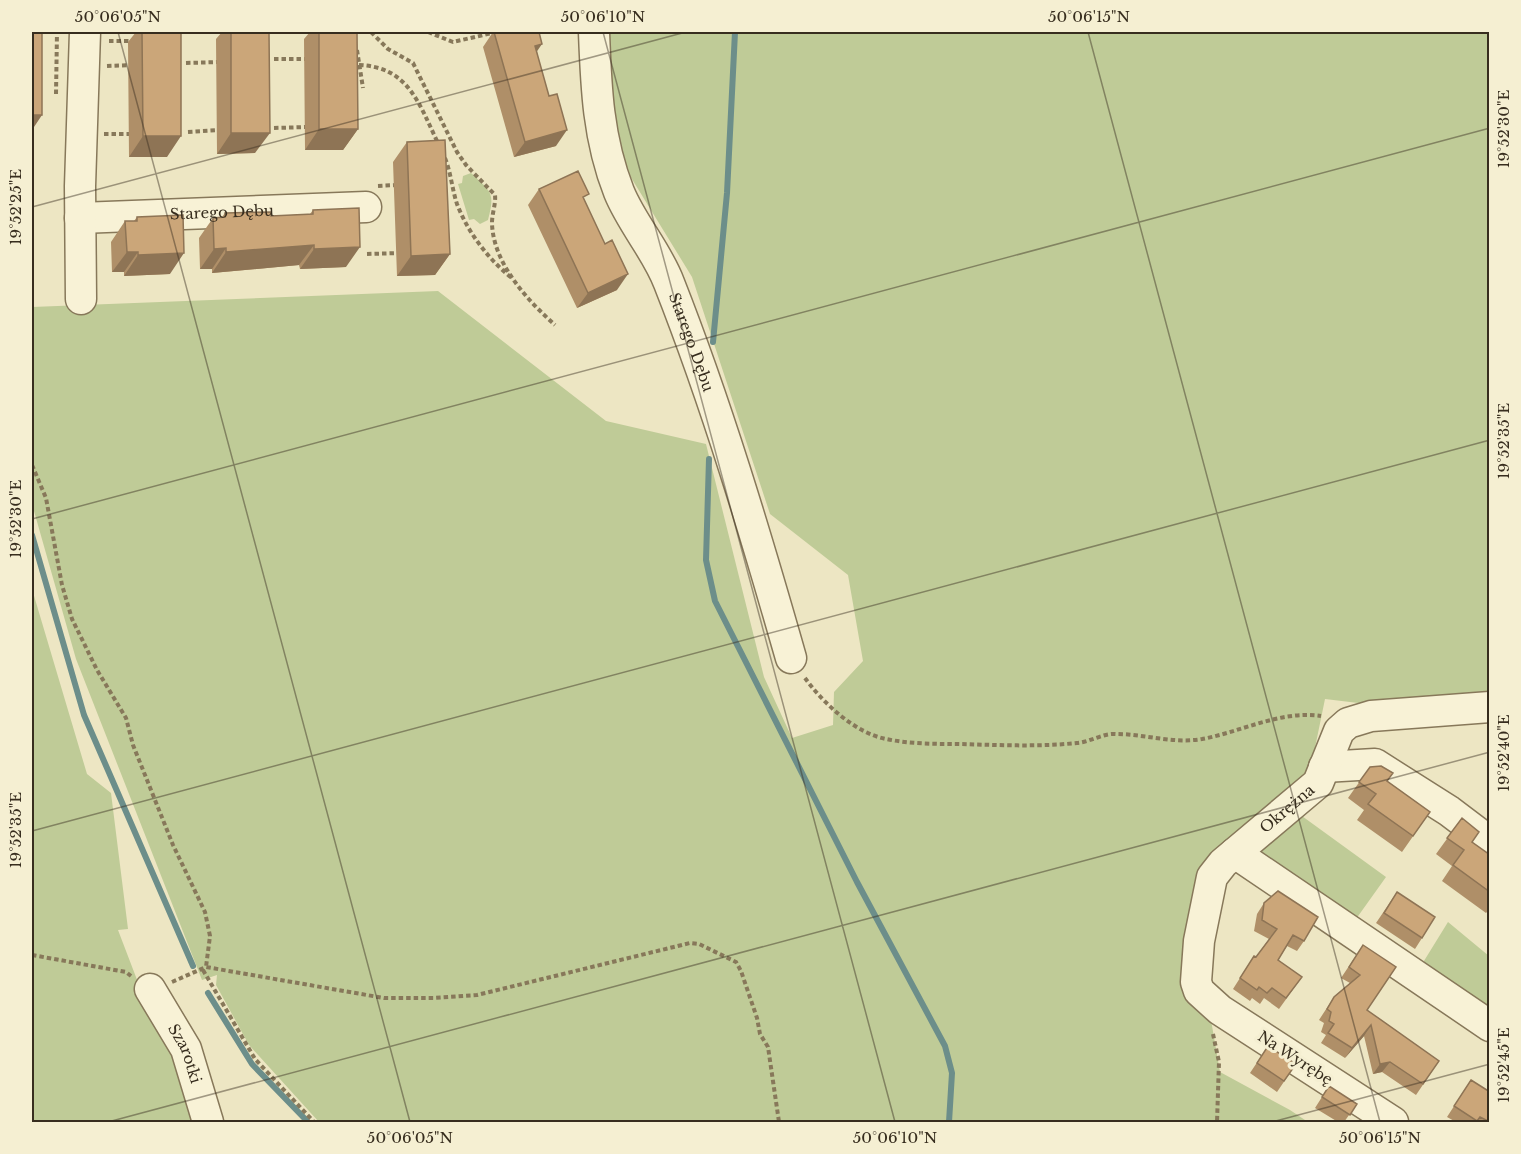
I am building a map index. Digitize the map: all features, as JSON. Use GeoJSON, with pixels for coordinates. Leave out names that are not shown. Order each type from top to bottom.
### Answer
{"type":"FeatureCollection","features":[{"type":"Feature","properties":{"kind":"street","name":"Starego Dębu"},"geometry":{"type":"LineString","coordinates":[[594,32],[597,106],[605,147],[623,200],[668,280],[727,448],[791,658]]}},
{"type":"Feature","properties":{"kind":"street"},"geometry":{"type":"LineString","coordinates":[[81,299],[80,218],[95,36]]}},
{"type":"Feature","properties":{"kind":"street","name":"Starego Dębu"},"geometry":{"type":"LineString","coordinates":[[80,218],[366,207]]}},
{"type":"Feature","properties":{"kind":"street"},"geometry":{"type":"LineString","coordinates":[[1348,723],[1371,716],[1490,707]]}},
{"type":"Feature","properties":{"kind":"street","name":"Okrężna"},"geometry":{"type":"LineString","coordinates":[[1209,1000],[1196,982],[1199,941],[1212,877],[1235,852],[1318,783],[1339,731],[1348,723]]}},
{"type":"Feature","properties":{"kind":"street"},"geometry":{"type":"LineString","coordinates":[[1324,767],[1375,764],[1449,811],[1490,842]]}},
{"type":"Feature","properties":{"kind":"street"},"geometry":{"type":"LineString","coordinates":[[1235,852],[1490,1026]]}},
{"type":"Feature","properties":{"kind":"street","name":"Szarotki"},"geometry":{"type":"LineString","coordinates":[[150,989],[186,1049],[208,1122]]}},
{"type":"Feature","properties":{"kind":"street","name":"Na Wyrębę"},"geometry":{"type":"LineString","coordinates":[[1209,1000],[1393,1122]]}},
{"type":"Feature","properties":{"kind":"path"},"geometry":{"type":"LineString","coordinates":[[56,98],[57,32]]}},
{"type":"Feature","properties":{"kind":"path"},"geometry":{"type":"LineString","coordinates":[[371,32],[388,49],[413,63],[457,152],[466,165],[495,195],[492,225],[498,246],[514,280],[526,298],[555,325]]}},
{"type":"Feature","properties":{"kind":"path"},"geometry":{"type":"LineString","coordinates":[[429,32],[453,42],[497,32]]}},
{"type":"Feature","properties":{"kind":"path"},"geometry":{"type":"LineString","coordinates":[[95,36],[140,41]]}},
{"type":"Feature","properties":{"kind":"path"},"geometry":{"type":"LineString","coordinates":[[357,44],[363,88]]}},
{"type":"Feature","properties":{"kind":"path"},"geometry":{"type":"LineString","coordinates":[[274,59],[309,59]]}},
{"type":"Feature","properties":{"kind":"path"},"geometry":{"type":"LineString","coordinates":[[186,63],[221,62]]}},
{"type":"Feature","properties":{"kind":"path"},"geometry":{"type":"LineString","coordinates":[[103,66],[133,65]]}},
{"type":"Feature","properties":{"kind":"path"},"geometry":{"type":"LineString","coordinates":[[359,65],[385,69],[398,76],[410,89],[445,159],[463,216],[487,254],[514,280]]}},
{"type":"Feature","properties":{"kind":"path"},"geometry":{"type":"LineString","coordinates":[[274,128],[309,127]]}},
{"type":"Feature","properties":{"kind":"path"},"geometry":{"type":"LineString","coordinates":[[188,132],[221,130]]}},
{"type":"Feature","properties":{"kind":"path"},"geometry":{"type":"LineString","coordinates":[[102,134],[133,134]]}},
{"type":"Feature","properties":{"kind":"path"},"geometry":{"type":"LineString","coordinates":[[367,254],[401,253]]}},
{"type":"Feature","properties":{"kind":"path"},"geometry":{"type":"LineString","coordinates":[[32,465],[46,498],[62,585],[72,619],[97,670],[126,718],[133,746],[169,834],[205,912],[210,936],[205,969],[255,1059],[314,1122]]}},
{"type":"Feature","properties":{"kind":"path"},"geometry":{"type":"LineString","coordinates":[[791,658],[819,698],[846,720],[885,739],[940,744],[1036,745],[1080,743],[1115,733],[1154,739],[1199,740],[1282,717],[1306,714],[1348,723]]}},
{"type":"Feature","properties":{"kind":"path"},"geometry":{"type":"LineString","coordinates":[[32,955],[126,972],[150,989],[205,969],[384,998],[434,998],[477,994],[596,968],[690,943],[699,944],[736,962],[741,972],[758,1018],[760,1034],[768,1047],[779,1122]]}},
{"type":"Feature","properties":{"kind":"path"},"geometry":{"type":"LineString","coordinates":[[1209,1000],[1212,1032],[1219,1062],[1217,1122]]}},
{"type":"Feature","properties":{"kind":"green space"},"geometry":{"type":"Polygon","coordinates":[[[609,32],[1489,32],[1489,699],[1375,705],[1325,699],[1309,777],[1248,822],[1214,858],[1188,988],[1201,1014],[1211,1020],[1220,1072],[1308,1122],[319,1122],[249,1045],[216,985],[217,975],[202,980],[76,659],[32,504],[32,307],[438,291],[606,421],[706,444],[764,677],[792,738],[833,725],[834,692],[863,661],[848,575],[770,514],[692,277],[627,171],[610,103],[609,32]]]}},
{"type":"Feature","properties":{"kind":"green space"},"geometry":{"type":"Polygon","coordinates":[[[471,173],[484,185],[491,198],[488,220],[480,224],[474,219],[469,220],[458,184],[462,183],[463,176],[471,173]]]}},
{"type":"Feature","properties":{"kind":"green space"},"geometry":{"type":"Polygon","coordinates":[[[32,589],[87,774],[111,793],[128,929],[118,930],[139,985],[205,1122],[32,1121],[32,589]]]}},
{"type":"Feature","properties":{"kind":"green space"},"geometry":{"type":"Polygon","coordinates":[[[1295,811],[1386,877],[1351,926],[1259,856],[1261,841],[1295,811]]]}},
{"type":"Feature","properties":{"kind":"green space"},"geometry":{"type":"Polygon","coordinates":[[[1448,922],[1489,956],[1489,1017],[1419,969],[1448,922]]]}},
{"type":"Feature","properties":{"kind":"building"},"geometry":{"type":"Polygon","coordinates":[[[32,32],[42,32],[42,115],[32,115],[32,32]]]}},
{"type":"Feature","properties":{"kind":"building"},"geometry":{"type":"Polygon","coordinates":[[[142,32],[181,32],[181,136],[143,136],[142,32]]]}},
{"type":"Feature","properties":{"kind":"building"},"geometry":{"type":"Polygon","coordinates":[[[231,32],[269,32],[270,133],[231,133],[231,32]]]}},
{"type":"Feature","properties":{"kind":"building"},"geometry":{"type":"Polygon","coordinates":[[[319,32],[357,32],[358,129],[319,129],[319,32]]]}},
{"type":"Feature","properties":{"kind":"building"},"geometry":{"type":"Polygon","coordinates":[[[494,32],[539,32],[542,44],[535,46],[549,96],[557,94],[567,130],[525,142],[494,32]]]}},
{"type":"Feature","properties":{"kind":"building"},"geometry":{"type":"Polygon","coordinates":[[[445,140],[450,254],[411,256],[407,142],[445,140]]]}},
{"type":"Feature","properties":{"kind":"building"},"geometry":{"type":"Polygon","coordinates":[[[578,171],[589,194],[583,197],[605,244],[612,240],[628,274],[588,293],[539,189],[578,171]]]}},
{"type":"Feature","properties":{"kind":"building"},"geometry":{"type":"Polygon","coordinates":[[[359,208],[360,247],[314,249],[314,245],[226,252],[226,248],[214,249],[213,218],[225,217],[225,213],[271,212],[271,216],[313,214],[313,210],[359,208]]]}},
{"type":"Feature","properties":{"kind":"building"},"geometry":{"type":"Polygon","coordinates":[[[183,215],[184,253],[138,255],[138,252],[127,252],[125,221],[137,221],[137,217],[183,215]]]}},
{"type":"Feature","properties":{"kind":"building"},"geometry":{"type":"Polygon","coordinates":[[[1381,766],[1393,773],[1387,781],[1430,812],[1413,836],[1368,804],[1376,794],[1359,782],[1370,767],[1381,766]]]}},
{"type":"Feature","properties":{"kind":"building"},"geometry":{"type":"Polygon","coordinates":[[[1462,818],[1479,832],[1472,842],[1490,855],[1490,892],[1453,865],[1464,850],[1447,838],[1462,818]]]}},
{"type":"Feature","properties":{"kind":"building"},"geometry":{"type":"Polygon","coordinates":[[[1278,891],[1318,917],[1304,941],[1293,935],[1278,960],[1302,977],[1286,998],[1272,988],[1267,993],[1259,987],[1257,990],[1240,978],[1254,956],[1256,957],[1277,929],[1262,920],[1264,903],[1278,891]]]}},
{"type":"Feature","properties":{"kind":"building"},"geometry":{"type":"Polygon","coordinates":[[[1397,892],[1435,917],[1422,938],[1384,913],[1397,892]]]}},
{"type":"Feature","properties":{"kind":"building"},"geometry":{"type":"Polygon","coordinates":[[[1363,945],[1396,967],[1367,1010],[1439,1061],[1423,1084],[1390,1062],[1380,1064],[1371,1025],[1352,1048],[1328,1033],[1334,1024],[1329,1021],[1331,1012],[1327,1009],[1334,997],[1360,975],[1349,967],[1363,945]]]}},
{"type":"Feature","properties":{"kind":"building"},"geometry":{"type":"Polygon","coordinates":[[[1268,1046],[1296,1064],[1284,1081],[1257,1063],[1268,1046]]]}},
{"type":"Feature","properties":{"kind":"building"},"geometry":{"type":"Polygon","coordinates":[[[1471,1080],[1490,1092],[1490,1122],[1480,1117],[1477,1121],[1454,1106],[1471,1080]]]}},
{"type":"Feature","properties":{"kind":"building"},"geometry":{"type":"Polygon","coordinates":[[[1329,1086],[1357,1104],[1350,1115],[1322,1097],[1329,1086]]]}},
{"type":"Feature","properties":{"kind":"waterway"},"geometry":{"type":"LineString","coordinates":[[713,342],[727,193],[735,32]]}},
{"type":"Feature","properties":{"kind":"waterway"},"geometry":{"type":"LineString","coordinates":[[709,459],[706,560],[715,601],[857,882],[945,1046],[952,1073],[949,1122]]}},
{"type":"Feature","properties":{"kind":"waterway"},"geometry":{"type":"LineString","coordinates":[[32,535],[84,715],[193,966]]}},
{"type":"Feature","properties":{"kind":"waterway"},"geometry":{"type":"LineString","coordinates":[[208,993],[252,1064],[308,1122]]}}]}
